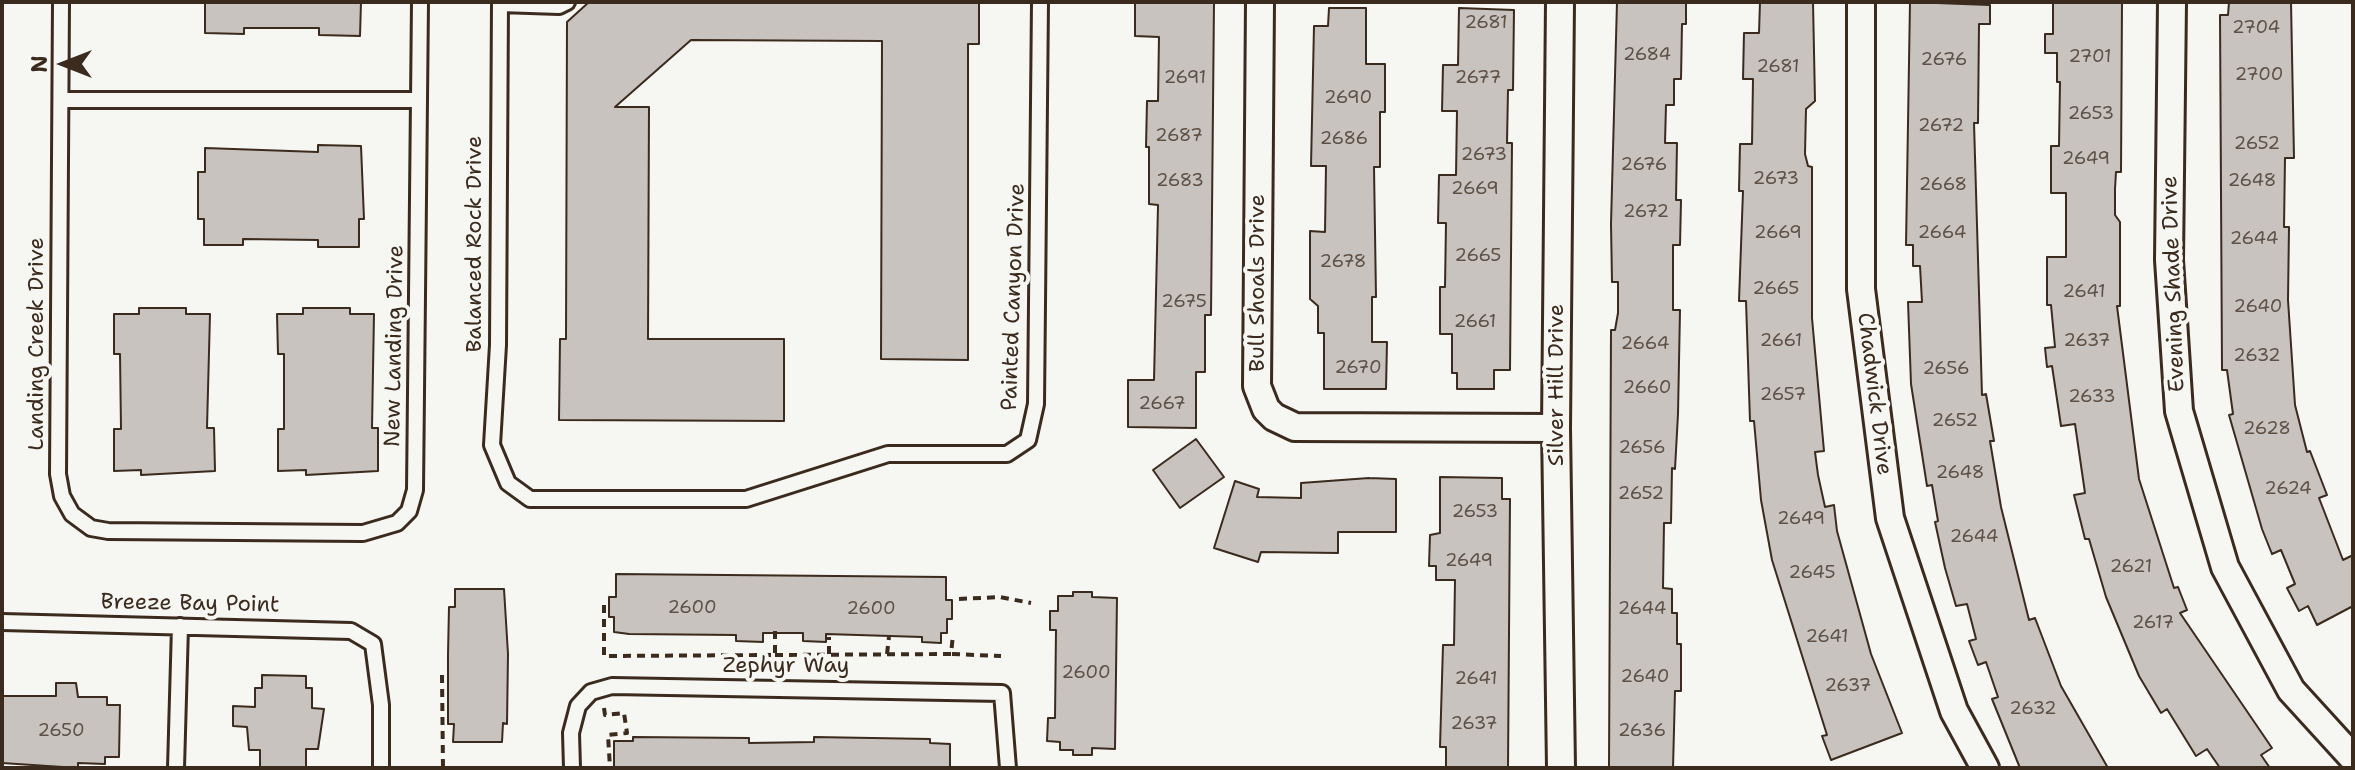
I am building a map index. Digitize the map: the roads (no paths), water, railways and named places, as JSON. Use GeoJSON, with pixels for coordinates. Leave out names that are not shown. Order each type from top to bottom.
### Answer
{"type":"FeatureCollection","features":[{"type":"Feature","properties":{"kind":"street","name":"Bull Shoals Drive"},"geometry":{"type":"LineString","coordinates":[[1260,2],[1257,386],[1266,409],[1274,417],[1295,427],[1556,428]]}},
{"type":"Feature","properties":{"kind":"street","name":"Silver Hill Drive"},"geometry":{"type":"LineString","coordinates":[[1560,2],[1556,428],[1561,768]]}},
{"type":"Feature","properties":{"kind":"street","name":"Chadwick Drive"},"geometry":{"type":"LineString","coordinates":[[1861,2],[1861,289],[1890,518],[1954,711],[1985,768]]}},
{"type":"Feature","properties":{"kind":"street","name":"Evening Shade Drive"},"geometry":{"type":"LineString","coordinates":[[2172,2],[2169,260],[2179,411],[2225,567],[2291,690],[2353,758]]}},
{"type":"Feature","properties":{"kind":"lane","name":"Landing Creek Drive"},"geometry":{"type":"LineString","coordinates":[[61,2],[58,474],[62,496],[72,514],[99,530],[237,532]]}},
{"type":"Feature","properties":{"kind":"lane","name":"New Landing Drive"},"geometry":{"type":"LineString","coordinates":[[237,532],[363,533],[397,523],[409,511],[415,490],[420,2]]}},
{"type":"Feature","properties":{"kind":"lane"},"geometry":{"type":"LineString","coordinates":[[500,3],[559,6],[567,2]]}},
{"type":"Feature","properties":{"kind":"lane","name":"Painted Canyon Drive"},"geometry":{"type":"LineString","coordinates":[[508,483],[530,499],[746,499],[888,454],[1007,454],[1028,440],[1036,404],[1040,2]]}},
{"type":"Feature","properties":{"kind":"lane","name":"Balanced Rock Drive"},"geometry":{"type":"LineString","coordinates":[[500,3],[498,345],[492,445],[508,483]]}},
{"type":"Feature","properties":{"kind":"lane"},"geometry":{"type":"LineString","coordinates":[[61,100],[419,100]]}},
{"type":"Feature","properties":{"kind":"lane","name":"Breeze Bay Point"},"geometry":{"type":"LineString","coordinates":[[2,622],[317,627],[351,631],[373,644],[381,705],[381,768]]}},
{"type":"Feature","properties":{"kind":"lane"},"geometry":{"type":"LineString","coordinates":[[176,768],[180,626]]}},
{"type":"Feature","properties":{"kind":"lane","name":"Zephyr Way"},"geometry":{"type":"LineString","coordinates":[[572,768],[571,733],[578,706],[591,692],[612,686],[1002,693],[1008,768]]}}]}
